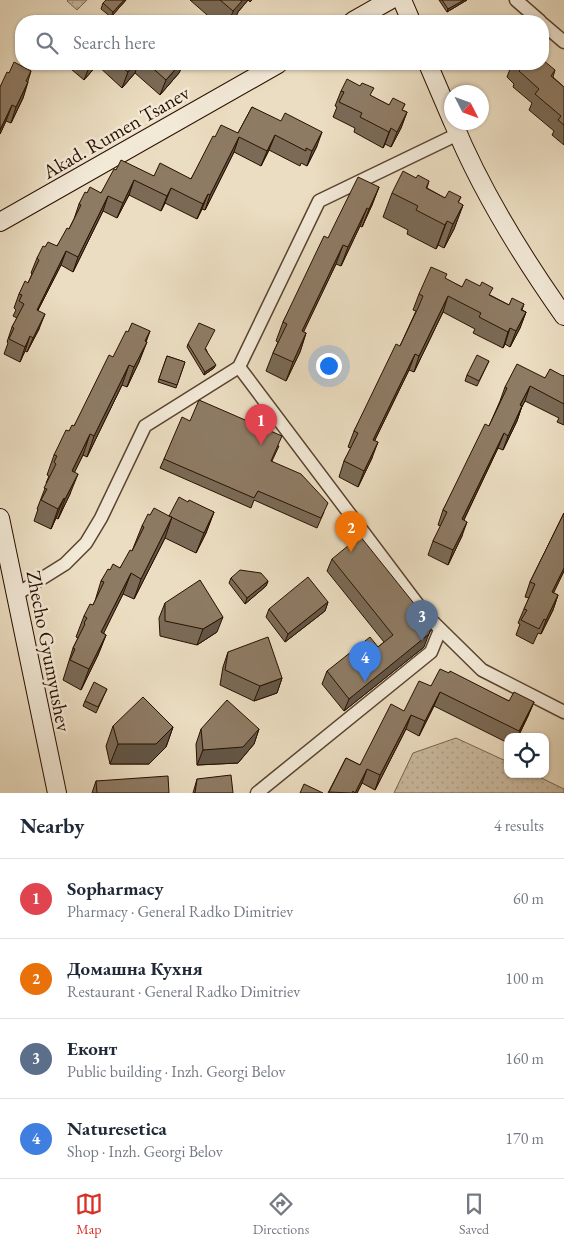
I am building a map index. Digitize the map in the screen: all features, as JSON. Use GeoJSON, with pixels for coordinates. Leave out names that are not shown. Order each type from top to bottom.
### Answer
{"type":"FeatureCollection","features":[{"type":"Feature","properties":{"kind":"street"},"geometry":{"type":"LineString","coordinates":[[364,15],[390,0]]}},
{"type":"Feature","properties":{"kind":"street"},"geometry":{"type":"LineString","coordinates":[[402,0],[408,15]]}},
{"type":"Feature","properties":{"kind":"street"},"geometry":{"type":"LineString","coordinates":[[516,0],[533,15]]}},
{"type":"Feature","properties":{"kind":"street"},"geometry":{"type":"LineString","coordinates":[[549,29],[564,42]]}},
{"type":"Feature","properties":{"kind":"street","name":"Akad. Rumen Tsanev"},"geometry":{"type":"LineString","coordinates":[[0,222],[267,70]]}},
{"type":"Feature","properties":{"kind":"street"},"geometry":{"type":"LineString","coordinates":[[431,70],[444,102]]}},
{"type":"Feature","properties":{"kind":"street"},"geometry":{"type":"LineString","coordinates":[[17,594],[65,564],[86,543],[101,518],[145,426],[239,367],[319,201],[445,130]]}},
{"type":"Feature","properties":{"kind":"street"},"geometry":{"type":"LineString","coordinates":[[457,130],[514,241],[530,268],[564,316]]}},
{"type":"Feature","properties":{"kind":"street"},"geometry":{"type":"LineString","coordinates":[[239,367],[425,614],[440,630],[482,670],[564,712]]}},
{"type":"Feature","properties":{"kind":"street","name":"Zhecho Gyumyushev"},"geometry":{"type":"LineString","coordinates":[[0,518],[57,793]]}},
{"type":"Feature","properties":{"kind":"street"},"geometry":{"type":"LineString","coordinates":[[257,793],[430,652],[440,630]]}},
{"type":"Feature","properties":{"kind":"shaded area"},"geometry":{"type":"Polygon","coordinates":[[[68,0],[87,0],[77,10],[68,0]]]}},
{"type":"Feature","properties":{"kind":"shaded area"},"geometry":{"type":"Polygon","coordinates":[[[456,738],[504,760],[504,778],[541,778],[564,789],[564,793],[394,793],[413,753],[456,738]]]}},
{"type":"Feature","properties":{"kind":"building"},"geometry":{"type":"Polygon","coordinates":[[[106,0],[124,0],[113,12],[103,3],[106,0]]]}},
{"type":"Feature","properties":{"kind":"building"},"geometry":{"type":"Polygon","coordinates":[[[220,0],[240,0],[242,1],[233,11],[220,0]]]}},
{"type":"Feature","properties":{"kind":"building"},"geometry":{"type":"Polygon","coordinates":[[[442,0],[464,0],[448,9],[442,0]]]}},
{"type":"Feature","properties":{"kind":"building"},"geometry":{"type":"Polygon","coordinates":[[[14,62],[15,70],[31,71],[16,107],[12,105],[0,130],[0,87],[7,72],[9,73],[14,62]]]}},
{"type":"Feature","properties":{"kind":"building"},"geometry":{"type":"Polygon","coordinates":[[[549,65],[555,70],[551,76],[564,87],[564,125],[558,120],[561,116],[535,94],[539,89],[519,71],[549,70],[549,65]]]}},
{"type":"Feature","properties":{"kind":"building"},"geometry":{"type":"Polygon","coordinates":[[[155,70],[175,70],[166,80],[155,70]]]}},
{"type":"Feature","properties":{"kind":"building"},"geometry":{"type":"Polygon","coordinates":[[[347,79],[360,86],[362,83],[374,88],[370,95],[389,105],[393,98],[405,104],[402,110],[407,112],[397,132],[391,128],[389,132],[360,117],[362,113],[339,102],[344,92],[341,91],[347,79]]]}},
{"type":"Feature","properties":{"kind":"building"},"geometry":{"type":"Polygon","coordinates":[[[252,107],[281,121],[285,113],[322,132],[312,151],[306,148],[306,151],[275,135],[267,151],[239,137],[210,195],[208,194],[203,204],[171,188],[167,196],[134,180],[123,203],[108,196],[78,257],[66,251],[37,310],[45,314],[33,338],[30,336],[25,347],[9,339],[14,328],[12,327],[24,304],[19,301],[22,295],[19,294],[25,281],[28,283],[39,260],[37,258],[43,246],[45,247],[48,242],[57,246],[67,228],[69,229],[85,192],[87,193],[90,187],[101,193],[121,160],[154,176],[160,163],[191,179],[213,136],[215,137],[221,125],[238,133],[252,107]]]}},
{"type":"Feature","properties":{"kind":"building"},"geometry":{"type":"Polygon","coordinates":[[[403,171],[416,178],[418,175],[429,181],[426,188],[445,198],[449,191],[461,197],[458,202],[463,205],[453,224],[447,221],[445,225],[416,210],[418,206],[392,193],[403,171]]]}},
{"type":"Feature","properties":{"kind":"building"},"geometry":{"type":"Polygon","coordinates":[[[358,177],[379,187],[348,247],[343,245],[302,331],[306,333],[293,362],[273,353],[287,324],[283,322],[324,236],[328,238],[358,177]]]}},
{"type":"Feature","properties":{"kind":"building"},"geometry":{"type":"Polygon","coordinates":[[[431,267],[447,274],[445,278],[462,287],[466,279],[480,286],[482,282],[493,288],[489,295],[509,305],[512,298],[524,304],[521,310],[526,312],[516,331],[510,328],[508,332],[479,317],[481,313],[448,296],[419,356],[415,354],[373,440],[378,442],[364,471],[344,461],[358,433],[354,431],[396,344],[400,346],[418,308],[423,296],[419,294],[431,267]]]}},
{"type":"Feature","properties":{"kind":"building"},"geometry":{"type":"Polygon","coordinates":[[[132,323],[150,331],[145,341],[147,342],[134,367],[129,365],[94,436],[90,434],[72,471],[78,474],[58,509],[41,500],[47,489],[44,488],[56,464],[54,462],[57,456],[54,455],[66,430],[69,431],[72,425],[74,426],[109,355],[113,357],[132,323]]]}},
{"type":"Feature","properties":{"kind":"building"},"geometry":{"type":"Polygon","coordinates":[[[199,323],[215,330],[205,349],[216,365],[205,372],[188,344],[199,323]]]}},
{"type":"Feature","properties":{"kind":"building"},"geometry":{"type":"Polygon","coordinates":[[[477,355],[489,361],[479,381],[467,375],[477,355]]]}},
{"type":"Feature","properties":{"kind":"building"},"geometry":{"type":"Polygon","coordinates":[[[167,356],[185,362],[177,385],[159,379],[167,356]]]}},
{"type":"Feature","properties":{"kind":"building"},"geometry":{"type":"Polygon","coordinates":[[[517,364],[545,378],[550,369],[564,375],[564,404],[530,386],[520,405],[522,406],[508,436],[504,433],[462,519],[467,522],[453,550],[433,541],[447,512],[443,510],[485,424],[489,426],[517,364]]]}},
{"type":"Feature","properties":{"kind":"building"},"geometry":{"type":"Polygon","coordinates":[[[199,400],[282,436],[271,461],[301,474],[328,503],[321,518],[258,491],[254,498],[164,459],[182,417],[190,421],[199,400]]]}},
{"type":"Feature","properties":{"kind":"building"},"geometry":{"type":"Polygon","coordinates":[[[179,497],[214,512],[204,533],[172,517],[141,579],[131,573],[101,632],[106,635],[89,669],[70,660],[75,649],[73,648],[87,618],[84,616],[90,604],[93,605],[104,582],[101,581],[108,569],[110,570],[113,564],[120,568],[130,550],[132,551],[148,514],[150,515],[154,508],[169,516],[179,497]]]}},
{"type":"Feature","properties":{"kind":"building"},"geometry":{"type":"Polygon","coordinates":[[[564,513],[564,568],[552,592],[558,595],[546,620],[544,619],[539,629],[521,620],[527,610],[524,609],[535,584],[530,582],[564,513]]]}},
{"type":"Feature","properties":{"kind":"building"},"geometry":{"type":"Polygon","coordinates":[[[360,536],[432,626],[429,634],[349,699],[327,671],[370,637],[378,647],[393,635],[332,559],[360,536]]]}},
{"type":"Feature","properties":{"kind":"building"},"geometry":{"type":"Polygon","coordinates":[[[240,570],[261,573],[268,581],[247,598],[231,578],[240,570]]]}},
{"type":"Feature","properties":{"kind":"building"},"geometry":{"type":"Polygon","coordinates":[[[308,577],[328,602],[288,634],[269,609],[308,577]]]}},
{"type":"Feature","properties":{"kind":"building"},"geometry":{"type":"Polygon","coordinates":[[[200,580],[223,617],[203,629],[165,621],[165,603],[200,580]]]}},
{"type":"Feature","properties":{"kind":"building"},"geometry":{"type":"Polygon","coordinates":[[[268,637],[282,678],[260,686],[225,670],[228,652],[268,637]]]}},
{"type":"Feature","properties":{"kind":"building"},"geometry":{"type":"Polygon","coordinates":[[[440,669],[449,673],[450,671],[509,701],[514,692],[534,702],[519,731],[440,692],[425,721],[411,715],[380,775],[367,769],[355,793],[353,791],[352,793],[329,792],[346,758],[360,765],[391,704],[404,711],[419,681],[431,686],[440,669]]]}},
{"type":"Feature","properties":{"kind":"building"},"geometry":{"type":"Polygon","coordinates":[[[94,682],[107,689],[98,707],[85,701],[94,682]]]}},
{"type":"Feature","properties":{"kind":"building"},"geometry":{"type":"Polygon","coordinates":[[[143,697],[173,727],[156,744],[118,744],[113,726],[143,697]]]}},
{"type":"Feature","properties":{"kind":"building"},"geometry":{"type":"Polygon","coordinates":[[[227,700],[259,729],[243,747],[203,750],[201,729],[227,700]]]}},
{"type":"Feature","properties":{"kind":"building"},"geometry":{"type":"Polygon","coordinates":[[[231,775],[233,793],[195,793],[197,779],[231,775]]]}},
{"type":"Feature","properties":{"kind":"building"},"geometry":{"type":"Polygon","coordinates":[[[168,776],[169,793],[97,793],[96,781],[168,776]]]}},
{"type":"Feature","properties":{"kind":"building"},"geometry":{"type":"Polygon","coordinates":[[[304,784],[323,793],[300,793],[304,784]]]}},
{"type":"Feature","properties":{"kind":"place","name":"Sopharmacy"},"geometry":{"type":"Point","coordinates":[261,445]}},
{"type":"Feature","properties":{"kind":"place","name":"Домашна Кухня"},"geometry":{"type":"Point","coordinates":[351,552]}},
{"type":"Feature","properties":{"kind":"place","name":"Еконт"},"geometry":{"type":"Point","coordinates":[422,641]}},
{"type":"Feature","properties":{"kind":"place","name":"Naturesetica"},"geometry":{"type":"Point","coordinates":[365,682]}}]}
